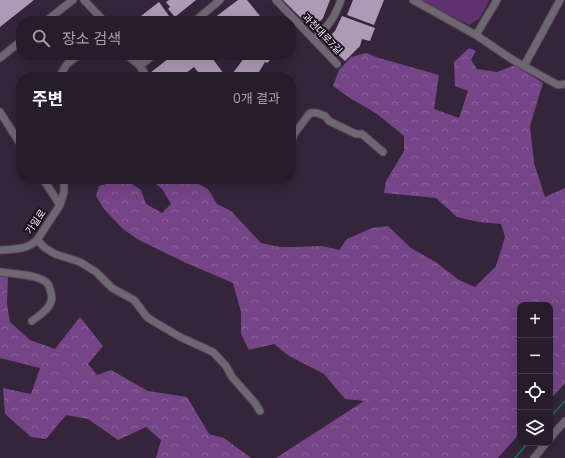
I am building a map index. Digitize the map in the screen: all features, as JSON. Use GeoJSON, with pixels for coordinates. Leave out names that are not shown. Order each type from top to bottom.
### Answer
{"type":"FeatureCollection","features":[{"type":"Feature","properties":{"kind":"street"},"geometry":{"type":"LineString","coordinates":[[52,16],[73,0]]}},
{"type":"Feature","properties":{"kind":"street"},"geometry":{"type":"LineString","coordinates":[[84,0],[99,16]]}},
{"type":"Feature","properties":{"kind":"street"},"geometry":{"type":"LineString","coordinates":[[201,16],[220,0]]}},
{"type":"Feature","properties":{"kind":"street","name":"과천대로7길"},"geometry":{"type":"LineString","coordinates":[[276,0],[291,16]]}},
{"type":"Feature","properties":{"kind":"street"},"geometry":{"type":"LineString","coordinates":[[314,40],[330,24],[336,14],[340,0]]}},
{"type":"Feature","properties":{"kind":"street"},"geometry":{"type":"LineString","coordinates":[[413,0],[476,35],[513,60],[558,84],[565,84]]}},
{"type":"Feature","properties":{"kind":"street"},"geometry":{"type":"LineString","coordinates":[[476,35],[497,0]]}},
{"type":"Feature","properties":{"kind":"street"},"geometry":{"type":"LineString","coordinates":[[524,66],[560,0]]}},
{"type":"Feature","properties":{"kind":"street","name":"과천대로7길"},"geometry":{"type":"LineString","coordinates":[[296,21],[337,64]]}},
{"type":"Feature","properties":{"kind":"street"},"geometry":{"type":"LineString","coordinates":[[0,58],[16,45]]}},
{"type":"Feature","properties":{"kind":"street"},"geometry":{"type":"LineString","coordinates":[[62,72],[67,64],[72,60]]}},
{"type":"Feature","properties":{"kind":"street"},"geometry":{"type":"LineString","coordinates":[[133,60],[144,72]]}},
{"type":"Feature","properties":{"kind":"street"},"geometry":{"type":"LineString","coordinates":[[0,112],[16,137]]}},
{"type":"Feature","properties":{"kind":"street"},"geometry":{"type":"LineString","coordinates":[[296,131],[310,113],[317,113],[356,134],[362,134],[383,152]]}},
{"type":"Feature","properties":{"kind":"street"},"geometry":{"type":"LineString","coordinates":[[0,128],[7,123]]}},
{"type":"Feature","properties":{"kind":"street"},"geometry":{"type":"LineString","coordinates":[[46,184],[60,205]]}},
{"type":"Feature","properties":{"kind":"street","name":"가일로"},"geometry":{"type":"LineString","coordinates":[[0,250],[24,248],[37,240],[60,205],[64,192],[64,184]]}},
{"type":"Feature","properties":{"kind":"street"},"geometry":{"type":"LineString","coordinates":[[37,240],[45,248],[55,254],[80,262],[96,272],[112,288],[134,300],[147,317],[153,321],[180,337],[214,352],[260,411]]}},
{"type":"Feature","properties":{"kind":"street"},"geometry":{"type":"LineString","coordinates":[[0,272],[32,277],[46,282],[49,286],[52,297],[51,303],[32,321]]}},
{"type":"Feature","properties":{"kind":"street"},"geometry":{"type":"LineString","coordinates":[[553,435],[565,421]]}},
{"type":"Feature","properties":{"kind":"street"},"geometry":{"type":"LineString","coordinates":[[534,458],[544,446]]}},
{"type":"Feature","properties":{"kind":"green space"},"geometry":{"type":"Polygon","coordinates":[[[469,48],[476,51],[471,60],[477,69],[497,72],[515,65],[543,83],[530,126],[534,163],[545,197],[565,188],[565,383],[553,397],[553,302],[517,302],[517,436],[498,458],[276,458],[364,401],[345,399],[324,374],[289,356],[274,344],[249,350],[241,334],[241,312],[233,283],[184,262],[137,239],[122,228],[104,209],[96,196],[99,186],[106,184],[132,184],[141,190],[146,204],[162,213],[171,204],[162,189],[156,184],[198,184],[208,189],[217,204],[231,211],[261,243],[280,247],[322,246],[339,250],[347,239],[372,228],[388,226],[411,248],[437,263],[459,280],[475,287],[496,266],[505,237],[501,224],[479,222],[457,217],[436,198],[384,193],[386,181],[404,151],[404,136],[377,114],[333,86],[339,70],[351,57],[366,53],[439,75],[434,109],[459,118],[468,91],[455,86],[454,62],[469,48]]]}},
{"type":"Feature","properties":{"kind":"green space"},"geometry":{"type":"Polygon","coordinates":[[[0,275],[8,275],[7,304],[10,322],[30,340],[55,349],[80,317],[103,346],[88,364],[97,375],[111,370],[148,391],[187,397],[209,434],[224,438],[251,458],[156,458],[161,440],[146,427],[118,440],[88,419],[66,415],[46,439],[31,437],[5,414],[3,388],[31,394],[40,368],[0,358],[0,275]]]}},
{"type":"Feature","properties":{"kind":"shaded area"},"geometry":{"type":"Polygon","coordinates":[[[420,0],[490,0],[479,19],[469,25],[420,0]]]}},
{"type":"Feature","properties":{"kind":"building"},"geometry":{"type":"Polygon","coordinates":[[[0,0],[34,0],[0,27],[0,0]]]}},
{"type":"Feature","properties":{"kind":"building"},"geometry":{"type":"Polygon","coordinates":[[[169,0],[196,0],[176,16],[174,16],[168,9],[170,7],[166,2],[169,0]]]}},
{"type":"Feature","properties":{"kind":"building"},"geometry":{"type":"Polygon","coordinates":[[[238,0],[247,0],[260,16],[217,16],[238,0]]]}},
{"type":"Feature","properties":{"kind":"building"},"geometry":{"type":"Polygon","coordinates":[[[283,0],[330,0],[323,18],[315,27],[310,27],[283,0]]]}},
{"type":"Feature","properties":{"kind":"building"},"geometry":{"type":"Polygon","coordinates":[[[353,0],[384,0],[374,25],[347,15],[353,0]]]}},
{"type":"Feature","properties":{"kind":"building"},"geometry":{"type":"Polygon","coordinates":[[[159,2],[169,16],[141,16],[159,2]]]}},
{"type":"Feature","properties":{"kind":"building"},"geometry":{"type":"Polygon","coordinates":[[[342,16],[375,28],[370,41],[362,39],[360,46],[345,61],[324,42],[335,31],[342,16]]]}},
{"type":"Feature","properties":{"kind":"building"},"geometry":{"type":"Polygon","coordinates":[[[167,60],[214,60],[222,72],[198,72],[194,67],[188,72],[151,72],[167,60]]]}},
{"type":"Feature","properties":{"kind":"building"},"geometry":{"type":"Polygon","coordinates":[[[243,60],[270,60],[267,63],[265,62],[259,72],[234,72],[243,60]]]}},
{"type":"Feature","properties":{"kind":"waterway"},"geometry":{"type":"LineString","coordinates":[[553,414],[565,401]]}},
{"type":"Feature","properties":{"kind":"waterway"},"geometry":{"type":"LineString","coordinates":[[515,458],[525,446]]}}]}
